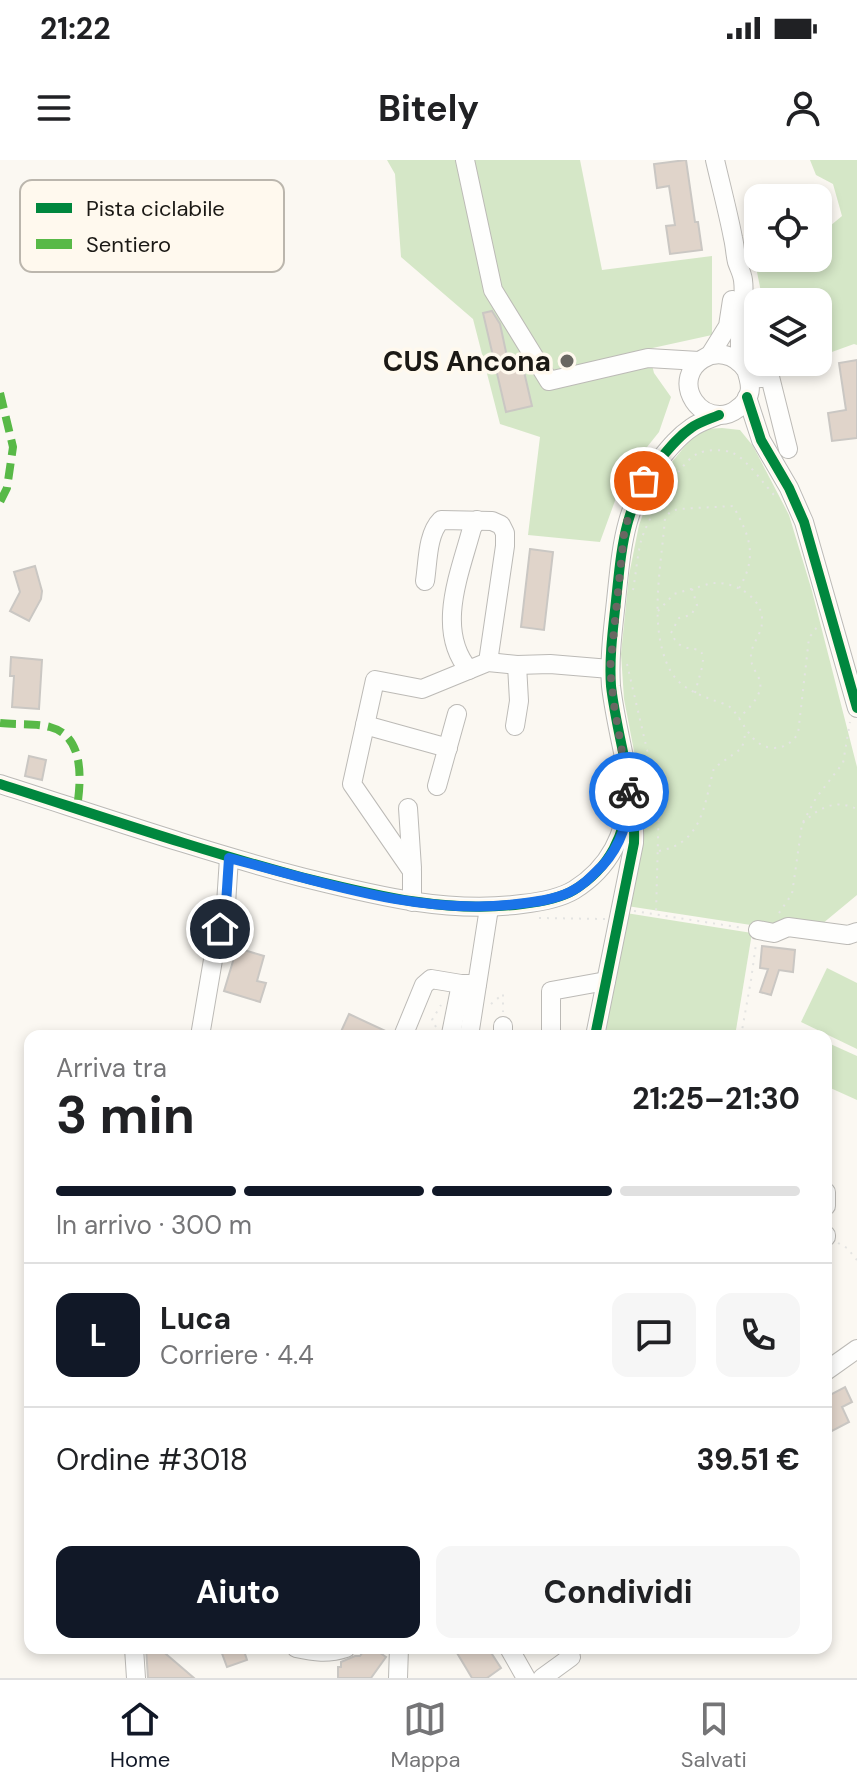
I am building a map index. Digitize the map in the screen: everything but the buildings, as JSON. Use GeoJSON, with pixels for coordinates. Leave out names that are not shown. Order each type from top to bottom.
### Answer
{"type":"FeatureCollection","features":[{"type":"Feature","properties":{"kind":"street"},"geometry":{"type":"LineString","coordinates":[[465,160],[493,290],[549,381],[648,358],[705,358],[722,354],[740,361],[748,382],[741,406],[693,426],[671,446],[644,481],[632,503],[624,534],[614,705],[635,818],[634,843],[615,916],[596,1030]]}},
{"type":"Feature","properties":{"kind":"street"},"geometry":{"type":"LineString","coordinates":[[715,160],[744,283],[740,348],[761,440],[789,488],[804,522],[829,609],[853,715]]}},
{"type":"Feature","properties":{"kind":"street"},"geometry":{"type":"LineString","coordinates":[[671,446],[691,393],[692,371],[728,326],[737,262]]}},
{"type":"Feature","properties":{"kind":"street"},"geometry":{"type":"LineString","coordinates":[[657,359],[675,369],[705,411],[742,423],[761,440]]}},
{"type":"Feature","properties":{"kind":"street"},"geometry":{"type":"LineString","coordinates":[[748,382],[770,377],[788,449]]}},
{"type":"Feature","properties":{"kind":"street"},"geometry":{"type":"LineString","coordinates":[[425,581],[435,526],[441,520],[492,521],[501,525],[505,533],[505,546],[488,662]]}},
{"type":"Feature","properties":{"kind":"street"},"geometry":{"type":"LineString","coordinates":[[469,670],[454,645],[451,627],[472,528],[477,520]]}},
{"type":"Feature","properties":{"kind":"street"},"geometry":{"type":"LineString","coordinates":[[412,871],[352,784],[375,680],[422,689],[488,662],[517,665],[618,663]]}},
{"type":"Feature","properties":{"kind":"street"},"geometry":{"type":"LineString","coordinates":[[515,726],[519,701],[517,665]]}},
{"type":"Feature","properties":{"kind":"street"},"geometry":{"type":"LineString","coordinates":[[437,786],[457,714]]}},
{"type":"Feature","properties":{"kind":"street"},"geometry":{"type":"LineString","coordinates":[[365,725],[448,748]]}},
{"type":"Feature","properties":{"kind":"street"},"geometry":{"type":"LineString","coordinates":[[0,784],[229,858],[360,892],[412,902],[489,908],[550,900],[573,891],[592,876],[617,845],[626,821],[630,794]]}},
{"type":"Feature","properties":{"kind":"street"},"geometry":{"type":"LineString","coordinates":[[408,808],[412,902]]}},
{"type":"Feature","properties":{"kind":"street"},"geometry":{"type":"LineString","coordinates":[[201,1030],[226,904],[229,858]]}},
{"type":"Feature","properties":{"kind":"street"},"geometry":{"type":"LineString","coordinates":[[452,1030],[469,984],[489,908]]}},
{"type":"Feature","properties":{"kind":"street"},"geometry":{"type":"LineString","coordinates":[[758,930],[774,933],[788,927],[848,935],[857,932]]}},
{"type":"Feature","properties":{"kind":"street"},"geometry":{"type":"LineString","coordinates":[[405,1030],[424,985],[431,979],[469,984]]}},
{"type":"Feature","properties":{"kind":"street"},"geometry":{"type":"LineString","coordinates":[[551,1030],[551,991],[606,981]]}},
{"type":"Feature","properties":{"kind":"street"},"geometry":{"type":"LineString","coordinates":[[469,984],[469,1030]]}},
{"type":"Feature","properties":{"kind":"street"},"geometry":{"type":"LineString","coordinates":[[832,1367],[853,1351]]}},
{"type":"Feature","properties":{"kind":"street"},"geometry":{"type":"LineString","coordinates":[[134,1654],[136,1678]]}},
{"type":"Feature","properties":{"kind":"street"},"geometry":{"type":"LineString","coordinates":[[398,1678],[399,1654]]}},
{"type":"Feature","properties":{"kind":"street"},"geometry":{"type":"LineString","coordinates":[[512,1654],[526,1678]]}},
{"type":"Feature","properties":{"kind":"street"},"geometry":{"type":"LineString","coordinates":[[542,1678],[571,1657]]}},
{"type":"Feature","properties":{"kind":"path"},"geometry":{"type":"LineString","coordinates":[[631,602],[641,540],[658,503],[681,468],[697,453],[716,450],[733,453],[784,504]]}},
{"type":"Feature","properties":{"kind":"path"},"geometry":{"type":"LineString","coordinates":[[739,588],[748,574],[751,547],[733,506],[670,512],[665,518],[657,612],[663,653],[673,677],[694,693],[729,706],[757,743],[769,748],[790,744],[798,734],[809,638],[829,609]]}},
{"type":"Feature","properties":{"kind":"path"},"geometry":{"type":"LineString","coordinates":[[657,612],[674,594],[713,582],[734,584],[757,603],[762,623],[751,658],[760,681],[760,690],[753,704],[738,719]]}},
{"type":"Feature","properties":{"kind":"path"},"geometry":{"type":"LineString","coordinates":[[692,589],[697,605],[691,615],[679,618],[671,633],[680,645],[698,649],[701,653],[703,664],[694,693]]}},
{"type":"Feature","properties":{"kind":"path"},"geometry":{"type":"LineString","coordinates":[[618,663],[659,801],[656,914]]}},
{"type":"Feature","properties":{"kind":"path"},"geometry":{"type":"LineString","coordinates":[[781,912],[792,894],[802,824],[816,798],[843,763],[853,715]]}},
{"type":"Feature","properties":{"kind":"path"},"geometry":{"type":"LineString","coordinates":[[659,851],[675,848],[699,825],[714,768],[742,748],[747,729]]}},
{"type":"Feature","properties":{"kind":"path"},"geometry":{"type":"LineString","coordinates":[[802,824],[827,806],[839,804],[857,809]]}},
{"type":"Feature","properties":{"kind":"path"},"geometry":{"type":"LineString","coordinates":[[532,918],[656,914],[758,930],[742,1030]]}},
{"type":"Feature","properties":{"kind":"path"},"geometry":{"type":"LineString","coordinates":[[486,1008],[503,994],[503,1030]]}},
{"type":"Feature","properties":{"kind":"path"},"geometry":{"type":"LineString","coordinates":[[832,1239],[847,1248],[857,1260]]}},
{"type":"Feature","properties":{"kind":"green space","name":"CUS Ancona"},"geometry":{"type":"Polygon","coordinates":[[[387,160],[580,160],[602,270],[712,256],[712,335],[648,349],[654,373],[671,397],[659,432],[624,476],[600,542],[528,535],[540,437],[500,424],[473,319],[401,257],[395,174],[387,160]]]}},
{"type":"Feature","properties":{"kind":"green space"},"geometry":{"type":"Polygon","coordinates":[[[810,160],[857,160],[857,345],[832,352],[832,288],[760,288],[757,272],[832,272],[832,224],[842,216],[833,184],[816,175],[810,160]]]}},
{"type":"Feature","properties":{"kind":"green space"},"geometry":{"type":"Polygon","coordinates":[[[705,429],[740,430],[753,446],[789,515],[812,591],[857,767],[857,895],[822,924],[771,928],[627,906],[641,838],[643,798],[624,699],[621,654],[629,575],[639,525],[654,484],[694,435],[705,429]]]}},
{"type":"Feature","properties":{"kind":"green space"},"geometry":{"type":"Polygon","coordinates":[[[626,913],[752,933],[736,1030],[604,1030],[626,913]]]}},
{"type":"Feature","properties":{"kind":"green space"},"geometry":{"type":"Polygon","coordinates":[[[827,968],[857,983],[857,1049],[832,1037],[832,1030],[818,1030],[801,1022],[827,968]]]}},
{"type":"Feature","properties":{"kind":"green space"},"geometry":{"type":"Polygon","coordinates":[[[832,1045],[857,1056],[857,1100],[832,1089],[832,1045]]]}},
{"type":"Feature","properties":{"kind":"marked path"},"geometry":{"type":"LineString","coordinates":[[0,393],[13,447],[7,488],[0,502]]}},
{"type":"Feature","properties":{"kind":"marked path"},"geometry":{"type":"LineString","coordinates":[[0,723],[50,727],[70,740],[78,761],[77,808]]}},
{"type":"Feature","properties":{"kind":"cycle path"},"geometry":{"type":"LineString","coordinates":[[747,397],[761,440],[789,488],[804,522],[857,708]]}},
{"type":"Feature","properties":{"kind":"cycle path"},"geometry":{"type":"LineString","coordinates":[[596,1030],[634,843],[632,803],[611,686],[611,654],[623,543],[639,492],[661,458],[687,431],[719,415]]}},
{"type":"Feature","properties":{"kind":"cycle path"},"geometry":{"type":"LineString","coordinates":[[0,784],[301,877],[383,896],[466,907],[536,902],[574,890],[598,871],[614,849],[630,794]]}},
{"type":"Feature","properties":{"kind":"way so far"},"geometry":{"type":"LineString","coordinates":[[629,792],[610,669],[624,534],[632,503],[644,481]]}},
{"type":"Feature","properties":{"kind":"place","name":"CUS Ancona"},"geometry":{"type":"Point","coordinates":[567,361]}},
{"type":"Feature","properties":{"kind":"route"},"geometry":{"type":"LineString","coordinates":[[220,929],[226,904],[229,858],[360,892],[412,902],[489,908],[550,900],[573,891],[607,860],[617,845],[626,821],[629,792]]}}]}
